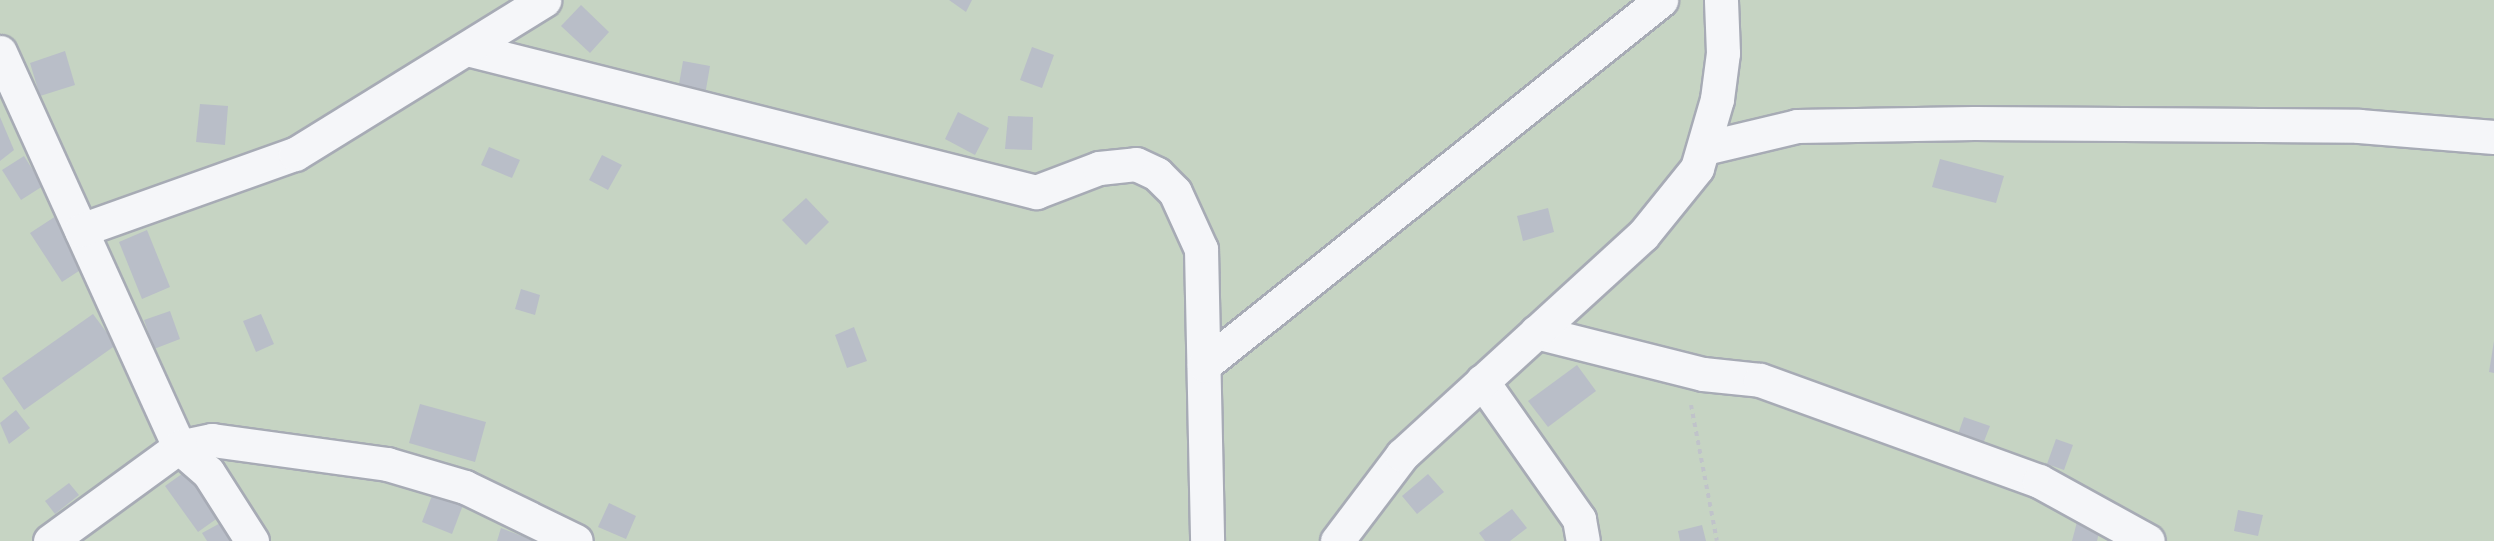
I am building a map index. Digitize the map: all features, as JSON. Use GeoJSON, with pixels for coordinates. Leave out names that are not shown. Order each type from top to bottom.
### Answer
{"type":"FeatureCollection","features":[{"type":"Feature","properties":{"kind":"street"},"geometry":{"type":"LineString","coordinates":[[81,230],[264,168],[471,50],[544,0]]}},
{"type":"Feature","properties":{"kind":"street"},"geometry":{"type":"LineString","coordinates":[[1204,365],[1661,0]]}},
{"type":"Feature","properties":{"kind":"street"},"geometry":{"type":"LineString","coordinates":[[1337,541],[1402,455],[1643,235],[1697,168],[1705,148],[1723,53],[1721,0]]}},
{"type":"Feature","properties":{"kind":"street"},"geometry":{"type":"LineString","coordinates":[[471,50],[1036,192],[1099,168],[1136,164],[1157,174],[1175,192],[1201,249],[1207,541]]}},
{"type":"Feature","properties":{"kind":"street"},"geometry":{"type":"LineString","coordinates":[[0,52],[179,447],[208,472],[252,541]]}},
{"type":"Feature","properties":{"kind":"street"},"geometry":{"type":"LineString","coordinates":[[1705,148],[1797,126],[1951,124],[2359,126],[2494,137]]}},
{"type":"Feature","properties":{"kind":"street"},"geometry":{"type":"LineString","coordinates":[[1536,332],[1684,369],[1760,380],[2039,481],[2148,541]]}},
{"type":"Feature","properties":{"kind":"street"},"geometry":{"type":"LineString","coordinates":[[1482,381],[1579,519],[1583,541]]}},
{"type":"Feature","properties":{"kind":"street"},"geometry":{"type":"LineString","coordinates":[[50,541],[179,447],[212,440],[387,464],[465,486],[576,541]]}},
{"type":"Feature","properties":{"kind":"path"},"geometry":{"type":"LineString","coordinates":[[1684,369],[1717,541]]}},
{"type":"Feature","properties":{"kind":"green space"},"geometry":{"type":"Polygon","coordinates":[[[0,0],[2494,0],[2494,541],[0,541],[0,0]]]}},
{"type":"Feature","properties":{"kind":"building"},"geometry":{"type":"Polygon","coordinates":[[[949,0],[972,0],[966,12],[949,0]]]}},
{"type":"Feature","properties":{"kind":"building"},"geometry":{"type":"Polygon","coordinates":[[[581,5],[609,32],[590,53],[561,26],[581,5]]]}},
{"type":"Feature","properties":{"kind":"building"},"geometry":{"type":"Polygon","coordinates":[[[1032,47],[1054,55],[1042,88],[1020,80],[1032,47]]]}},
{"type":"Feature","properties":{"kind":"building"},"geometry":{"type":"Polygon","coordinates":[[[65,51],[75,85],[40,96],[30,63],[65,51]]]}},
{"type":"Feature","properties":{"kind":"building"},"geometry":{"type":"Polygon","coordinates":[[[683,61],[710,66],[704,101],[677,96],[683,61]]]}},
{"type":"Feature","properties":{"kind":"building"},"geometry":{"type":"Polygon","coordinates":[[[200,104],[228,106],[225,145],[196,142],[200,104]]]}},
{"type":"Feature","properties":{"kind":"building"},"geometry":{"type":"Polygon","coordinates":[[[958,112],[989,128],[975,155],[945,139],[958,112]]]}},
{"type":"Feature","properties":{"kind":"building"},"geometry":{"type":"Polygon","coordinates":[[[1008,116],[1033,117],[1032,150],[1005,149],[1008,116]]]}},
{"type":"Feature","properties":{"kind":"building"},"geometry":{"type":"Polygon","coordinates":[[[0,117],[14,150],[0,161],[0,117]]]}},
{"type":"Feature","properties":{"kind":"building"},"geometry":{"type":"Polygon","coordinates":[[[489,147],[520,160],[512,178],[481,165],[489,147]]]}},
{"type":"Feature","properties":{"kind":"building"},"geometry":{"type":"Polygon","coordinates":[[[602,155],[622,165],[608,190],[589,180],[602,155]]]}},
{"type":"Feature","properties":{"kind":"building"},"geometry":{"type":"Polygon","coordinates":[[[24,156],[43,186],[21,200],[2,170],[24,156]]]}},
{"type":"Feature","properties":{"kind":"building"},"geometry":{"type":"Polygon","coordinates":[[[1940,159],[2004,176],[1996,203],[1932,187],[1940,159]]]}},
{"type":"Feature","properties":{"kind":"building"},"geometry":{"type":"Polygon","coordinates":[[[806,198],[829,222],[806,245],[782,220],[806,198]]]}},
{"type":"Feature","properties":{"kind":"building"},"geometry":{"type":"Polygon","coordinates":[[[1548,208],[1554,232],[1523,241],[1517,216],[1548,208]]]}},
{"type":"Feature","properties":{"kind":"building"},"geometry":{"type":"Polygon","coordinates":[[[56,216],[88,265],[62,282],[30,233],[56,216]]]}},
{"type":"Feature","properties":{"kind":"building"},"geometry":{"type":"Polygon","coordinates":[[[147,230],[170,287],[142,299],[119,242],[147,230]]]}},
{"type":"Feature","properties":{"kind":"building"},"geometry":{"type":"Polygon","coordinates":[[[521,289],[540,295],[535,315],[515,309],[521,289]]]}},
{"type":"Feature","properties":{"kind":"building"},"geometry":{"type":"Polygon","coordinates":[[[170,311],[180,339],[154,349],[144,320],[170,311]]]}},
{"type":"Feature","properties":{"kind":"building"},"geometry":{"type":"Polygon","coordinates":[[[93,314],[116,345],[24,410],[2,378],[93,314]]]}},
{"type":"Feature","properties":{"kind":"building"},"geometry":{"type":"Polygon","coordinates":[[[261,314],[274,344],[256,352],[243,321],[261,314]]]}},
{"type":"Feature","properties":{"kind":"building"},"geometry":{"type":"Polygon","coordinates":[[[854,327],[867,361],[847,368],[835,335],[854,327]]]}},
{"type":"Feature","properties":{"kind":"building"},"geometry":{"type":"Polygon","coordinates":[[[2494,341],[2494,373],[2489,372],[2494,341]]]}},
{"type":"Feature","properties":{"kind":"building"},"geometry":{"type":"Polygon","coordinates":[[[1577,365],[1596,391],[1548,427],[1528,401],[1577,365]]]}},
{"type":"Feature","properties":{"kind":"building"},"geometry":{"type":"Polygon","coordinates":[[[420,404],[486,422],[475,462],[409,443],[420,404]]]}},
{"type":"Feature","properties":{"kind":"building"},"geometry":{"type":"Polygon","coordinates":[[[16,410],[30,428],[9,444],[0,423],[16,410]]]}},
{"type":"Feature","properties":{"kind":"building"},"geometry":{"type":"Polygon","coordinates":[[[1964,417],[1990,426],[1981,449],[1956,440],[1964,417]]]}},
{"type":"Feature","properties":{"kind":"building"},"geometry":{"type":"Polygon","coordinates":[[[2056,439],[2073,445],[2064,470],[2047,464],[2056,439]]]}},
{"type":"Feature","properties":{"kind":"building"},"geometry":{"type":"Polygon","coordinates":[[[193,466],[226,512],[198,532],[165,486],[193,466]]]}},
{"type":"Feature","properties":{"kind":"building"},"geometry":{"type":"Polygon","coordinates":[[[1428,474],[1444,492],[1417,514],[1402,496],[1428,474]]]}},
{"type":"Feature","properties":{"kind":"building"},"geometry":{"type":"Polygon","coordinates":[[[69,483],[79,495],[55,514],[45,501],[69,483]]]}},
{"type":"Feature","properties":{"kind":"building"},"geometry":{"type":"Polygon","coordinates":[[[433,493],[463,505],[452,534],[422,522],[433,493]]]}},
{"type":"Feature","properties":{"kind":"building"},"geometry":{"type":"Polygon","coordinates":[[[609,503],[636,516],[626,539],[598,527],[609,503]]]}},
{"type":"Feature","properties":{"kind":"building"},"geometry":{"type":"Polygon","coordinates":[[[1512,509],[1527,528],[1510,541],[1485,541],[1479,533],[1512,509]]]}},
{"type":"Feature","properties":{"kind":"building"},"geometry":{"type":"Polygon","coordinates":[[[2238,510],[2263,515],[2258,536],[2234,531],[2238,510]]]}},
{"type":"Feature","properties":{"kind":"building"},"geometry":{"type":"Polygon","coordinates":[[[2078,518],[2101,524],[2097,541],[2072,541],[2078,518]]]}},
{"type":"Feature","properties":{"kind":"building"},"geometry":{"type":"Polygon","coordinates":[[[226,520],[238,541],[207,541],[202,533],[226,520]]]}},
{"type":"Feature","properties":{"kind":"building"},"geometry":{"type":"Polygon","coordinates":[[[1702,525],[1706,541],[1680,541],[1678,531],[1702,525]]]}},
{"type":"Feature","properties":{"kind":"building"},"geometry":{"type":"Polygon","coordinates":[[[501,528],[535,541],[497,541],[501,528]]]}}]}
